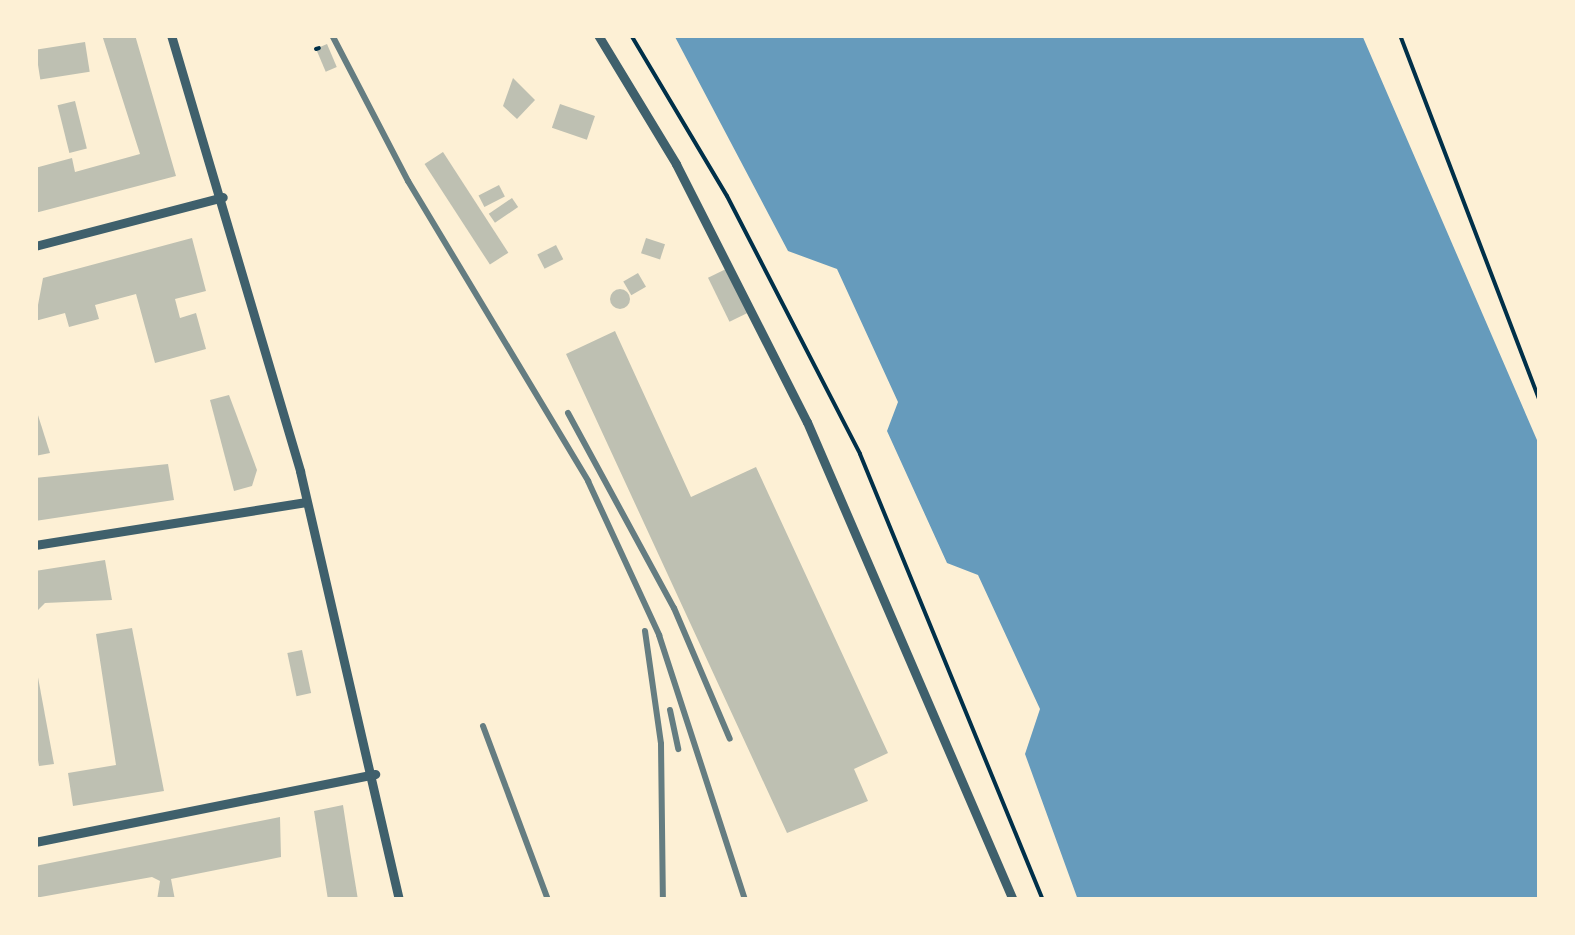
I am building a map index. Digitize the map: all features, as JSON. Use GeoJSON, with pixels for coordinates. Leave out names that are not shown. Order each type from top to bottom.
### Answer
{"type":"FeatureCollection","features":[{"type":"Feature","properties":{"kind":"street"},"geometry":{"type":"LineString","coordinates":[[171,35],[223,197],[305,502],[375,774],[398,900]]}},
{"type":"Feature","properties":{"kind":"street"},"geometry":{"type":"LineString","coordinates":[[598,35],[676,164],[807,422],[1013,900]]}},
{"type":"Feature","properties":{"kind":"street"},"geometry":{"type":"LineString","coordinates":[[35,246],[223,197]]}},
{"type":"Feature","properties":{"kind":"street"},"geometry":{"type":"LineString","coordinates":[[35,545],[305,502]]}},
{"type":"Feature","properties":{"kind":"street"},"geometry":{"type":"LineString","coordinates":[[35,842],[375,774]]}},
{"type":"Feature","properties":{"kind":"path"},"geometry":{"type":"LineString","coordinates":[[631,35],[727,196],[860,454],[1044,900]]}},
{"type":"Feature","properties":{"kind":"path"},"geometry":{"type":"LineString","coordinates":[[1400,35],[1463,183],[1485,276],[1540,402]]}},
{"type":"Feature","properties":{"kind":"water"},"geometry":{"type":"Polygon","coordinates":[[[674,35],[1362,35],[1540,447],[1540,900],[1078,900],[1025,754],[1040,709],[978,575],[947,563],[887,431],[898,402],[837,269],[788,251],[674,35]]]}},
{"type":"Feature","properties":{"kind":"building"},"geometry":{"type":"Polygon","coordinates":[[[102,35],[135,35],[176,176],[35,213],[35,168],[72,158],[75,172],[140,154],[102,35]]]}},
{"type":"Feature","properties":{"kind":"building"},"geometry":{"type":"Polygon","coordinates":[[[85,42],[90,72],[40,79],[36,50],[85,42]]]}},
{"type":"Feature","properties":{"kind":"building"},"geometry":{"type":"Polygon","coordinates":[[[327,44],[337,67],[326,72],[316,49],[327,44]]]}},
{"type":"Feature","properties":{"kind":"building"},"geometry":{"type":"Polygon","coordinates":[[[513,78],[535,100],[517,119],[503,106],[513,78]]]}},
{"type":"Feature","properties":{"kind":"building"},"geometry":{"type":"Polygon","coordinates":[[[75,101],[87,149],[69,153],[58,105],[75,101]]]}},
{"type":"Feature","properties":{"kind":"building"},"geometry":{"type":"Polygon","coordinates":[[[560,104],[595,116],[587,140],[552,128],[560,104]]]}},
{"type":"Feature","properties":{"kind":"building"},"geometry":{"type":"Polygon","coordinates":[[[443,152],[508,253],[490,265],[425,164],[443,152]]]}},
{"type":"Feature","properties":{"kind":"building"},"geometry":{"type":"Polygon","coordinates":[[[499,185],[505,197],[484,207],[479,195],[499,185]]]}},
{"type":"Feature","properties":{"kind":"building"},"geometry":{"type":"Polygon","coordinates":[[[512,198],[518,207],[495,223],[489,214],[512,198]]]}},
{"type":"Feature","properties":{"kind":"building"},"geometry":{"type":"Polygon","coordinates":[[[192,238],[206,291],[175,299],[180,318],[196,313],[206,349],[155,363],[136,294],[95,305],[99,319],[69,327],[65,313],[35,321],[43,278],[192,238]]]}},
{"type":"Feature","properties":{"kind":"building"},"geometry":{"type":"Polygon","coordinates":[[[646,238],[665,244],[660,259],[641,253],[646,238]]]}},
{"type":"Feature","properties":{"kind":"building"},"geometry":{"type":"Polygon","coordinates":[[[556,245],[563,259],[545,269],[537,255],[556,245]]]}},
{"type":"Feature","properties":{"kind":"building"},"geometry":{"type":"Polygon","coordinates":[[[726,269],[747,313],[730,322],[708,278],[726,269]]]}},
{"type":"Feature","properties":{"kind":"building"},"geometry":{"type":"Polygon","coordinates":[[[638,273],[646,287],[631,295],[623,282],[638,273]]]}},
{"type":"Feature","properties":{"kind":"building"},"geometry":{"type":"Polygon","coordinates":[[[620,289],[630,299],[620,309],[610,299],[620,289]]]}},
{"type":"Feature","properties":{"kind":"building"},"geometry":{"type":"Polygon","coordinates":[[[615,331],[691,497],[756,467],[888,753],[854,769],[868,801],[787,833],[566,354],[615,331]]]}},
{"type":"Feature","properties":{"kind":"building"},"geometry":{"type":"Polygon","coordinates":[[[229,395],[257,470],[252,486],[234,491],[210,400],[229,395]]]}},
{"type":"Feature","properties":{"kind":"building"},"geometry":{"type":"Polygon","coordinates":[[[35,410],[50,453],[35,456],[35,410]]]}},
{"type":"Feature","properties":{"kind":"building"},"geometry":{"type":"Polygon","coordinates":[[[168,464],[174,500],[35,521],[35,478],[168,464]]]}},
{"type":"Feature","properties":{"kind":"building"},"geometry":{"type":"Polygon","coordinates":[[[105,560],[112,600],[45,603],[35,613],[35,571],[105,560]]]}},
{"type":"Feature","properties":{"kind":"building"},"geometry":{"type":"Polygon","coordinates":[[[132,628],[164,791],[73,806],[68,773],[116,765],[96,634],[132,628]]]}},
{"type":"Feature","properties":{"kind":"building"},"geometry":{"type":"Polygon","coordinates":[[[302,650],[311,693],[296,696],[287,653],[302,650]]]}},
{"type":"Feature","properties":{"kind":"building"},"geometry":{"type":"Polygon","coordinates":[[[35,661],[54,764],[39,766],[35,742],[35,661]]]}},
{"type":"Feature","properties":{"kind":"building"},"geometry":{"type":"Polygon","coordinates":[[[343,805],[358,900],[328,900],[314,811],[343,805]]]}},
{"type":"Feature","properties":{"kind":"building"},"geometry":{"type":"Polygon","coordinates":[[[280,817],[281,857],[171,879],[175,900],[157,900],[160,881],[152,877],[35,898],[35,866],[280,817]]]}},
{"type":"Feature","properties":{"kind":"railway"},"geometry":{"type":"LineString","coordinates":[[332,35],[408,181],[588,481],[659,635],[745,900]]}},
{"type":"Feature","properties":{"kind":"railway"},"geometry":{"type":"LineString","coordinates":[[568,413],[674,608],[730,739]]}},
{"type":"Feature","properties":{"kind":"railway"},"geometry":{"type":"LineString","coordinates":[[645,631],[661,744],[663,900]]}},
{"type":"Feature","properties":{"kind":"railway"},"geometry":{"type":"LineString","coordinates":[[670,710],[678,749]]}},
{"type":"Feature","properties":{"kind":"railway"},"geometry":{"type":"LineString","coordinates":[[483,726],[548,900]]}}]}
